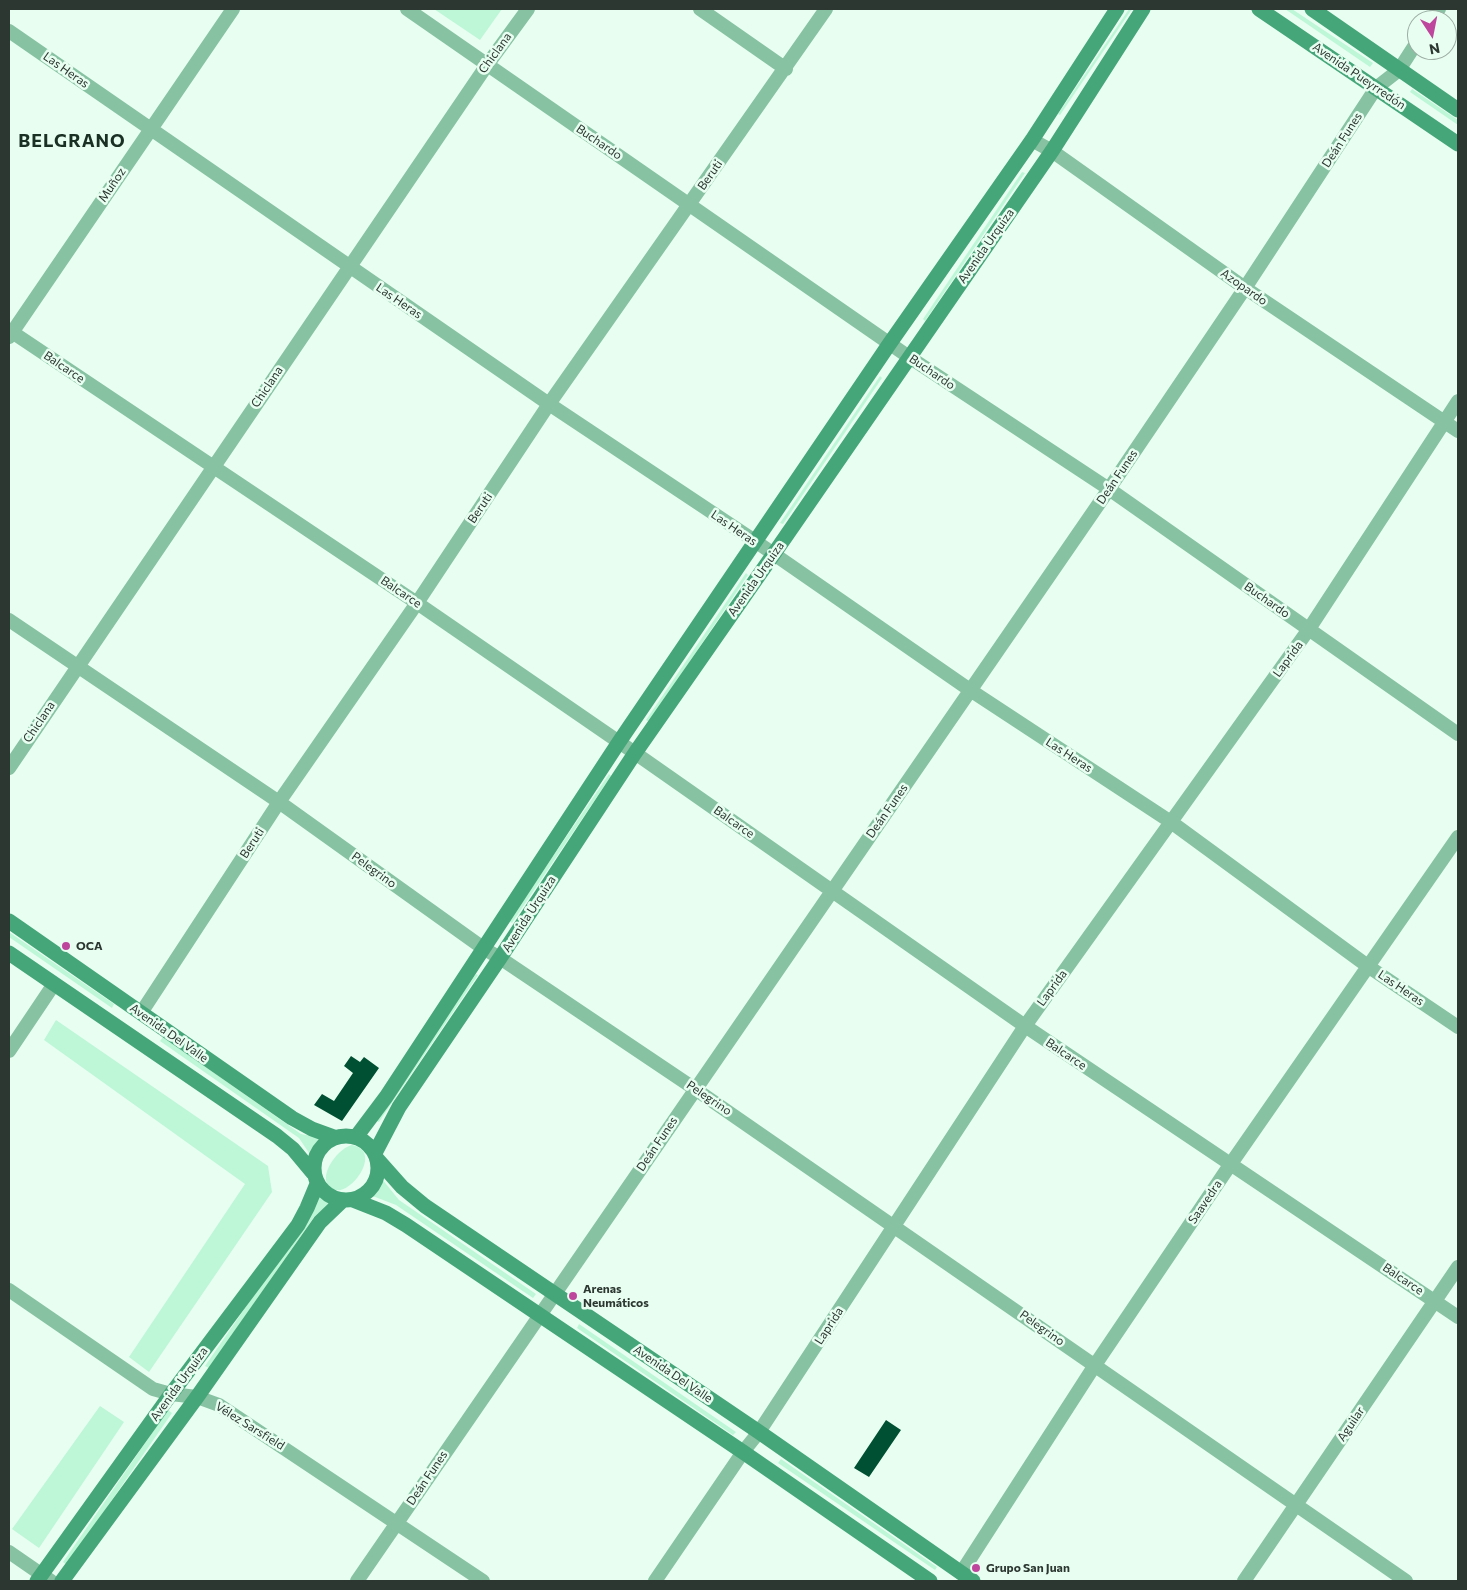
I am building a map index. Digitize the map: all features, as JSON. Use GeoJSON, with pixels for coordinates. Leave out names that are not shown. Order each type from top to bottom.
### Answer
{"type":"FeatureCollection","features":[{"type":"Feature","properties":{"kind":"main road"},"geometry":{"type":"LineString","coordinates":[[356,1137],[386,1097],[482,948],[619,742],[890,343],[1032,140],[1117,9]]}},
{"type":"Feature","properties":{"kind":"main road","name":"Avenida Urquiza"},"geometry":{"type":"LineString","coordinates":[[376,1157],[399,1108],[635,753],[774,555],[1052,151],[1143,9]]}},
{"type":"Feature","properties":{"kind":"main road","name":"Avenida Pueyrredón"},"geometry":{"type":"LineString","coordinates":[[1259,9],[1458,144]]}},
{"type":"Feature","properties":{"kind":"main road"},"geometry":{"type":"LineString","coordinates":[[1312,9],[1458,110]]}},
{"type":"Feature","properties":{"kind":"main road","name":"Avenida Del Valle"},"geometry":{"type":"LineString","coordinates":[[9,921],[292,1118],[312,1129],[334,1137]]}},
{"type":"Feature","properties":{"kind":"main road","name":"Avenida Del Valle"},"geometry":{"type":"LineString","coordinates":[[9,953],[277,1136],[293,1149],[315,1178]]}},
{"type":"Feature","properties":{"kind":"main road"},"geometry":{"type":"LineString","coordinates":[[345,1135],[356,1137],[366,1142],[376,1157],[378,1171],[376,1180],[362,1196],[348,1200],[333,1198],[324,1192],[315,1178],[313,1162],[317,1152],[324,1143],[334,1137],[345,1135]]}},
{"type":"Feature","properties":{"kind":"main road","name":"Avenida Del Valle"},"geometry":{"type":"LineString","coordinates":[[376,1157],[402,1186],[425,1206],[759,1432],[967,1577]]}},
{"type":"Feature","properties":{"kind":"main road","name":"Avenida Urquiza"},"geometry":{"type":"LineString","coordinates":[[43,1579],[171,1394],[298,1225],[308,1208],[315,1178]]}},
{"type":"Feature","properties":{"kind":"main road","name":"Avenida Urquiza"},"geometry":{"type":"LineString","coordinates":[[62,1581],[197,1397],[320,1222],[348,1200]]}},
{"type":"Feature","properties":{"kind":"main road","name":"Avenida Del Valle"},"geometry":{"type":"LineString","coordinates":[[348,1200],[386,1213],[406,1225],[540,1314],[930,1581]]}},
{"type":"Feature","properties":{"kind":"street","name":"Muñoz"},"geometry":{"type":"LineString","coordinates":[[10,333],[234,9]]}},
{"type":"Feature","properties":{"kind":"street","name":"Buchardo"},"geometry":{"type":"LineString","coordinates":[[407,9],[909,357],[1109,489],[1458,734]]}},
{"type":"Feature","properties":{"kind":"street","name":"Chiclana"},"geometry":{"type":"LineString","coordinates":[[9,768],[486,65],[528,9]]}},
{"type":"Feature","properties":{"kind":"street"},"geometry":{"type":"LineString","coordinates":[[700,9],[786,68]]}},
{"type":"Feature","properties":{"kind":"street","name":"Beruti"},"geometry":{"type":"LineString","coordinates":[[142,1013],[280,802],[417,603],[549,404],[826,9]]}},
{"type":"Feature","properties":{"kind":"street","name":"Las Heras"},"geometry":{"type":"LineString","coordinates":[[9,30],[549,404],[755,541],[970,690],[1171,822],[1369,967],[1458,1027]]}},
{"type":"Feature","properties":{"kind":"street","name":"Deán Funes"},"geometry":{"type":"LineString","coordinates":[[357,1581],[1109,489],[1245,288],[1376,88],[1399,70],[1407,58]]}},
{"type":"Feature","properties":{"kind":"street","name":"Azopardo"},"geometry":{"type":"LineString","coordinates":[[1032,140],[1052,151],[1245,288],[1458,431]]}},
{"type":"Feature","properties":{"kind":"street","name":"Balcarce"},"geometry":{"type":"LineString","coordinates":[[10,333],[417,603],[1026,1026],[1458,1317]]}},
{"type":"Feature","properties":{"kind":"street","name":"Laprida"},"geometry":{"type":"LineString","coordinates":[[655,1581],[743,1452],[759,1432],[1026,1026],[1309,629],[1458,401]]}},
{"type":"Feature","properties":{"kind":"street","name":"Pelegrino"},"geometry":{"type":"LineString","coordinates":[[9,620],[280,802],[482,948],[500,958],[695,1089],[1406,1581]]}},
{"type":"Feature","properties":{"kind":"street","name":"Saavedra"},"geometry":{"type":"LineString","coordinates":[[967,1577],[1095,1365],[1230,1165],[1458,837]]}},
{"type":"Feature","properties":{"kind":"street"},"geometry":{"type":"LineString","coordinates":[[9,1050],[54,984]]}},
{"type":"Feature","properties":{"kind":"street","name":"Aguilar"},"geometry":{"type":"LineString","coordinates":[[1244,1581],[1458,1267]]}},
{"type":"Feature","properties":{"kind":"street","name":"Vélez Sarsfield"},"geometry":{"type":"LineString","coordinates":[[9,1290],[153,1389],[171,1394],[197,1397],[219,1405],[482,1581]]}},
{"type":"Feature","properties":{"kind":"street"},"geometry":{"type":"LineString","coordinates":[[9,1552],[43,1579]]}},
{"type":"Feature","properties":{"kind":"green space"},"geometry":{"type":"Polygon","coordinates":[[[434,9],[502,9],[480,40],[434,9]]]}},
{"type":"Feature","properties":{"kind":"green space"},"geometry":{"type":"Polygon","coordinates":[[[1129,9],[1132,9],[1060,115],[1058,114],[1129,9]]]}},
{"type":"Feature","properties":{"kind":"green space"},"geometry":{"type":"Polygon","coordinates":[[[1285,9],[1292,9],[1373,63],[1370,67],[1285,9]]]}},
{"type":"Feature","properties":{"kind":"green space"},"geometry":{"type":"Polygon","coordinates":[[[1412,89],[1458,120],[1458,125],[1410,92],[1412,89]]]}},
{"type":"Feature","properties":{"kind":"green space"},"geometry":{"type":"Polygon","coordinates":[[[1022,172],[1025,173],[925,321],[923,319],[1022,172]]]}},
{"type":"Feature","properties":{"kind":"green space"},"geometry":{"type":"Polygon","coordinates":[[[880,376],[882,378],[783,524],[780,523],[880,376]]]}},
{"type":"Feature","properties":{"kind":"green space"},"geometry":{"type":"Polygon","coordinates":[[[746,573],[748,575],[649,722],[646,720],[746,573]]]}},
{"type":"Feature","properties":{"kind":"green space"},"geometry":{"type":"Polygon","coordinates":[[[609,774],[611,776],[512,923],[509,921],[609,774]]]}},
{"type":"Feature","properties":{"kind":"green space"},"geometry":{"type":"Polygon","coordinates":[[[9,932],[114,1004],[112,1008],[9,937],[9,932]]]}},
{"type":"Feature","properties":{"kind":"green space"},"geometry":{"type":"Polygon","coordinates":[[[476,974],[478,975],[379,1122],[376,1121],[476,974]]]}},
{"type":"Feature","properties":{"kind":"green space"},"geometry":{"type":"Polygon","coordinates":[[[56,1020],[268,1166],[272,1192],[149,1372],[129,1357],[245,1184],[44,1040],[56,1020]]]}},
{"type":"Feature","properties":{"kind":"green space"},"geometry":{"type":"Polygon","coordinates":[[[163,1037],[301,1134],[322,1138],[314,1147],[311,1156],[299,1138],[160,1041],[163,1037]]]}},
{"type":"Feature","properties":{"kind":"green space"},"geometry":{"type":"Polygon","coordinates":[[[352,1145],[361,1149],[365,1155],[365,1163],[362,1171],[350,1186],[336,1190],[329,1186],[326,1180],[329,1166],[340,1152],[352,1145]]]}},
{"type":"Feature","properties":{"kind":"green space"},"geometry":{"type":"Polygon","coordinates":[[[382,1179],[399,1200],[536,1294],[533,1298],[396,1205],[370,1195],[379,1187],[382,1179]]]}},
{"type":"Feature","properties":{"kind":"green space"},"geometry":{"type":"Polygon","coordinates":[[[318,1194],[330,1203],[314,1217],[209,1368],[205,1366],[310,1214],[318,1194]]]}},
{"type":"Feature","properties":{"kind":"green space"},"geometry":{"type":"Polygon","coordinates":[[[579,1324],[736,1432],[733,1435],[577,1328],[579,1324]]]}},
{"type":"Feature","properties":{"kind":"green space"},"geometry":{"type":"Polygon","coordinates":[[[100,1406],[124,1422],[39,1548],[12,1529],[100,1406]]]}},
{"type":"Feature","properties":{"kind":"green space"},"geometry":{"type":"Polygon","coordinates":[[[168,1410],[172,1413],[67,1565],[63,1562],[168,1410]]]}},
{"type":"Feature","properties":{"kind":"green space"},"geometry":{"type":"Polygon","coordinates":[[[781,1459],[937,1567],[935,1570],[778,1463],[781,1459]]]}},
{"type":"Feature","properties":{"kind":"building"},"geometry":{"type":"Polygon","coordinates":[[[351,1056],[360,1062],[364,1057],[379,1068],[342,1121],[314,1105],[322,1094],[334,1101],[353,1073],[344,1066],[351,1056]]]}},
{"type":"Feature","properties":{"kind":"building"},"geometry":{"type":"Polygon","coordinates":[[[886,1420],[901,1430],[869,1477],[854,1468],[886,1420]]]}},
{"type":"Feature","properties":{"kind":"place","name":"OCA"},"geometry":{"type":"Point","coordinates":[66,946]}},
{"type":"Feature","properties":{"kind":"place","name":"Arenas Neumáticos"},"geometry":{"type":"Point","coordinates":[573,1296]}},
{"type":"Feature","properties":{"kind":"place","name":"Grupo San Juan"},"geometry":{"type":"Point","coordinates":[976,1568]}},
{"type":"Feature","properties":{"kind":"district","name":"BELGRANO"},"geometry":{"type":"Point","coordinates":[72,141]}}]}
